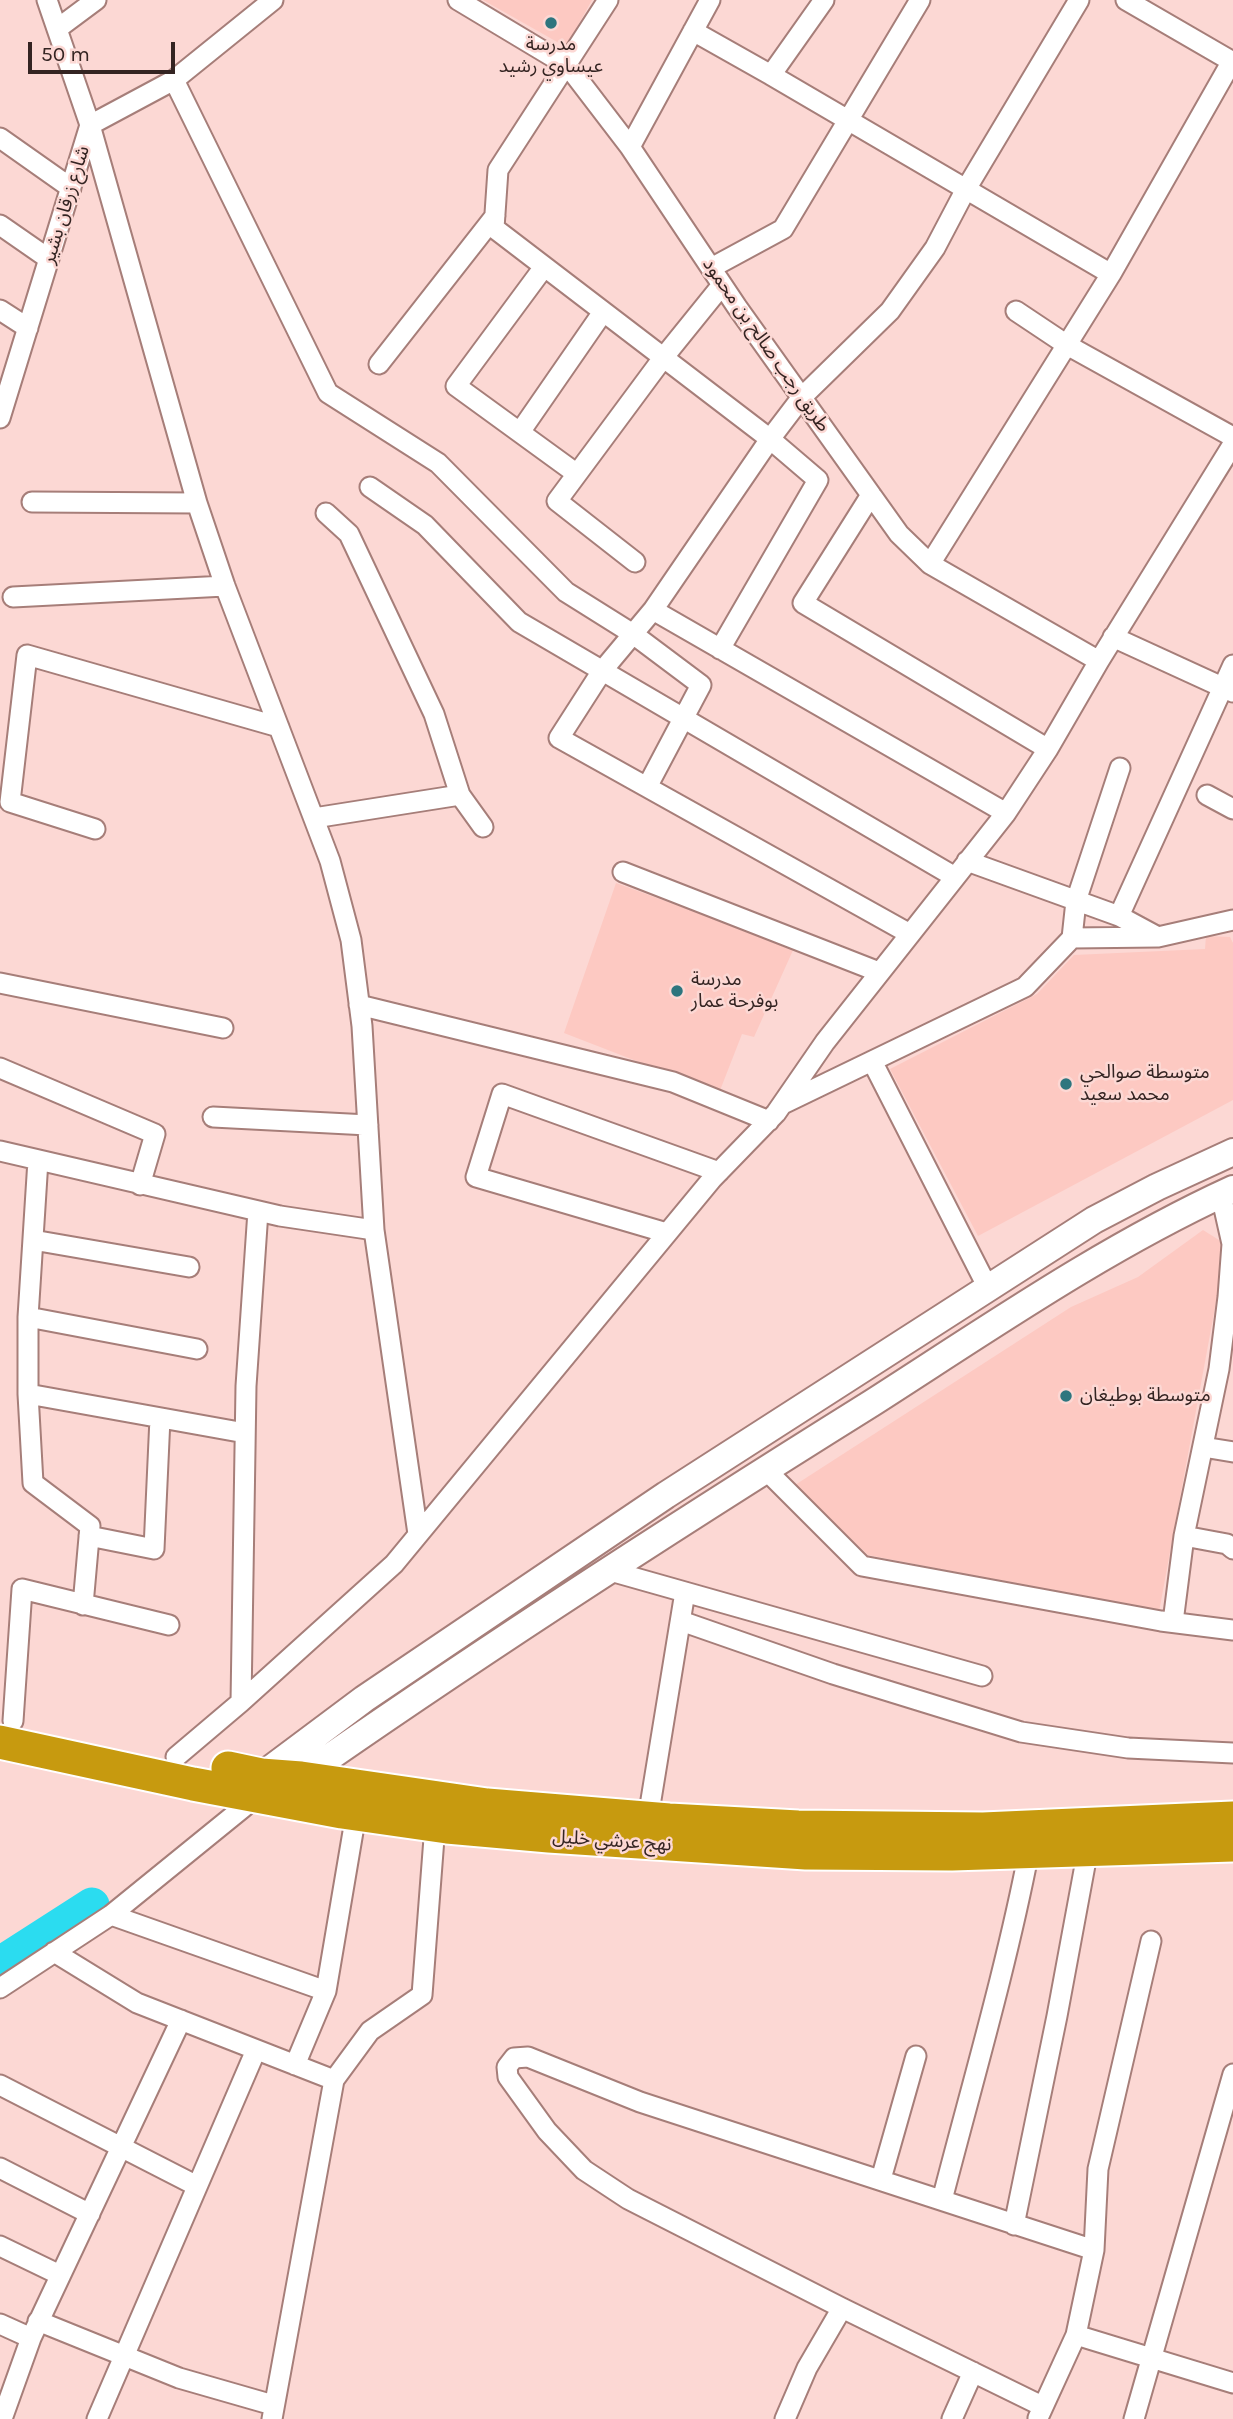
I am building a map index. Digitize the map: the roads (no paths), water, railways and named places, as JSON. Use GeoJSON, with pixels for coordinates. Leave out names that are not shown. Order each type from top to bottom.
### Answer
{"type":"FeatureCollection","features":[{"type":"Feature","properties":{"kind":"highway","name":"نهج عرشي خليل"},"geometry":{"type":"LineString","coordinates":[[4,1727],[254,1793],[356,1814],[435,1825],[629,1842],[806,1853],[952,1854],[1233,1845]]}},
{"type":"Feature","properties":{"kind":"highway","name":"نهج عرشي خليل"},"geometry":{"type":"LineString","coordinates":[[4,1727],[176,1758],[254,1793],[301,1778],[487,1805],[798,1827],[983,1829],[1233,1818]]}},
{"type":"Feature","properties":{"kind":"street"},"geometry":{"type":"LineString","coordinates":[[47,0],[90,125],[197,503],[225,586],[330,861],[351,940],[359,1005],[374,1230],[418,1534]]}},
{"type":"Feature","properties":{"kind":"street"},"geometry":{"type":"LineString","coordinates":[[57,29],[96,0]]}},
{"type":"Feature","properties":{"kind":"street","name":"شارع زرقان بشير"},"geometry":{"type":"LineString","coordinates":[[1,411],[90,125],[174,79],[274,0]]}},
{"type":"Feature","properties":{"kind":"street","name":"طريق رجب صالح بن محمود"},"geometry":{"type":"LineString","coordinates":[[458,0],[568,66],[630,147],[722,285],[899,534],[930,564],[1099,661]]}},
{"type":"Feature","properties":{"kind":"street"},"geometry":{"type":"LineString","coordinates":[[608,0],[568,66],[498,170],[494,228],[770,439],[818,480],[720,649]]}},
{"type":"Feature","properties":{"kind":"street"},"geometry":{"type":"LineString","coordinates":[[630,147],[710,0]]}},
{"type":"Feature","properties":{"kind":"street"},"geometry":{"type":"LineString","coordinates":[[771,75],[824,0]]}},
{"type":"Feature","properties":{"kind":"street"},"geometry":{"type":"LineString","coordinates":[[711,268],[783,229],[920,0]]}},
{"type":"Feature","properties":{"kind":"street"},"geometry":{"type":"LineString","coordinates":[[910,934],[559,738],[602,671],[653,610],[770,439],[802,397],[890,310],[934,248],[966,189],[1079,0]]}},
{"type":"Feature","properties":{"kind":"street"},"geometry":{"type":"LineString","coordinates":[[930,564],[1111,274],[1232,62],[1126,0]]}},
{"type":"Feature","properties":{"kind":"street"},"geometry":{"type":"LineString","coordinates":[[693,31],[1111,274]]}},
{"type":"Feature","properties":{"kind":"street"},"geometry":{"type":"LineString","coordinates":[[174,79],[328,393],[438,463],[566,592],[633,634],[701,685],[647,787]]}},
{"type":"Feature","properties":{"kind":"street"},"geometry":{"type":"LineString","coordinates":[[0,138],[71,188]]}},
{"type":"Feature","properties":{"kind":"street"},"geometry":{"type":"LineString","coordinates":[[379,364],[495,216]]}},
{"type":"Feature","properties":{"kind":"street"},"geometry":{"type":"LineString","coordinates":[[0,225],[49,259]]}},
{"type":"Feature","properties":{"kind":"street"},"geometry":{"type":"LineString","coordinates":[[544,267],[456,386],[577,474]]}},
{"type":"Feature","properties":{"kind":"street"},"geometry":{"type":"LineString","coordinates":[[635,562],[557,500],[663,358],[722,285]]}},
{"type":"Feature","properties":{"kind":"street"},"geometry":{"type":"LineString","coordinates":[[0,310],[28,328]]}},
{"type":"Feature","properties":{"kind":"street"},"geometry":{"type":"LineString","coordinates":[[520,432],[603,312]]}},
{"type":"Feature","properties":{"kind":"street"},"geometry":{"type":"LineString","coordinates":[[1016,312],[1068,345],[1233,437]]}},
{"type":"Feature","properties":{"kind":"street"},"geometry":{"type":"LineString","coordinates":[[176,1758],[394,1564],[667,1233],[782,1105],[825,1042],[1006,813],[1048,749],[1233,444]]}},
{"type":"Feature","properties":{"kind":"street"},"geometry":{"type":"LineString","coordinates":[[370,487],[425,525],[519,622],[683,718],[961,869],[1076,901],[1119,916],[1157,937]]}},
{"type":"Feature","properties":{"kind":"street"},"geometry":{"type":"LineString","coordinates":[[872,495],[803,603],[1048,749]]}},
{"type":"Feature","properties":{"kind":"street"},"geometry":{"type":"LineString","coordinates":[[32,502],[197,503]]}},
{"type":"Feature","properties":{"kind":"street"},"geometry":{"type":"LineString","coordinates":[[326,513],[349,534],[434,714],[460,795],[483,827]]}},
{"type":"Feature","properties":{"kind":"street"},"geometry":{"type":"LineString","coordinates":[[13,597],[225,586]]}},
{"type":"Feature","properties":{"kind":"street"},"geometry":{"type":"LineString","coordinates":[[653,610],[1006,813]]}},
{"type":"Feature","properties":{"kind":"street"},"geometry":{"type":"LineString","coordinates":[[1113,638],[1227,690]]}},
{"type":"Feature","properties":{"kind":"street"},"geometry":{"type":"LineString","coordinates":[[95,829],[10,802],[27,656],[279,727]]}},
{"type":"Feature","properties":{"kind":"street"},"geometry":{"type":"LineString","coordinates":[[1119,916],[1227,690],[1233,665]]}},
{"type":"Feature","properties":{"kind":"street"},"geometry":{"type":"LineString","coordinates":[[782,1105],[1025,987],[1072,938],[1076,901],[1120,768]]}},
{"type":"Feature","properties":{"kind":"street"},"geometry":{"type":"LineString","coordinates":[[314,818],[460,795]]}},
{"type":"Feature","properties":{"kind":"street"},"geometry":{"type":"LineString","coordinates":[[1207,795],[1233,809]]}},
{"type":"Feature","properties":{"kind":"street"},"geometry":{"type":"LineString","coordinates":[[623,872],[879,972]]}},
{"type":"Feature","properties":{"kind":"street"},"geometry":{"type":"LineString","coordinates":[[1072,938],[1157,937],[1233,920]]}},
{"type":"Feature","properties":{"kind":"street"},"geometry":{"type":"LineString","coordinates":[[0,983],[223,1028]]}},
{"type":"Feature","properties":{"kind":"street"},"geometry":{"type":"LineString","coordinates":[[359,1005],[673,1082],[769,1121]]}},
{"type":"Feature","properties":{"kind":"street"},"geometry":{"type":"LineString","coordinates":[[872,1061],[988,1288]]}},
{"type":"Feature","properties":{"kind":"street"},"geometry":{"type":"LineString","coordinates":[[0,1068],[155,1134],[140,1185]]}},
{"type":"Feature","properties":{"kind":"street"},"geometry":{"type":"LineString","coordinates":[[667,1233],[476,1177],[502,1094],[719,1172]]}},
{"type":"Feature","properties":{"kind":"street"},"geometry":{"type":"LineString","coordinates":[[213,1117],[368,1125]]}},
{"type":"Feature","properties":{"kind":"street"},"geometry":{"type":"LineString","coordinates":[[0,1152],[258,1211],[374,1230]]}},
{"type":"Feature","properties":{"kind":"street"},"geometry":{"type":"LineString","coordinates":[[0,1988],[111,1915],[364,1699],[666,1495],[1094,1220],[1233,1152]]}},
{"type":"Feature","properties":{"kind":"street"},"geometry":{"type":"LineString","coordinates":[[38,1160],[28,1317],[28,1394],[33,1483],[90,1526],[83,1605]]}},
{"type":"Feature","properties":{"kind":"street"},"geometry":{"type":"LineString","coordinates":[[301,1778],[484,1650],[765,1469],[1084,1270],[1174,1217],[1227,1192],[1232,1244],[1226,1370],[1203,1447],[1184,1536],[1173,1622]]}},
{"type":"Feature","properties":{"kind":"street"},"geometry":{"type":"LineString","coordinates":[[241,1702],[246,1386],[258,1211]]}},
{"type":"Feature","properties":{"kind":"street"},"geometry":{"type":"LineString","coordinates":[[33,1240],[190,1268]]}},
{"type":"Feature","properties":{"kind":"street"},"geometry":{"type":"LineString","coordinates":[[28,1317],[197,1349]]}},
{"type":"Feature","properties":{"kind":"street"},"geometry":{"type":"LineString","coordinates":[[28,1394],[245,1433]]}},
{"type":"Feature","properties":{"kind":"street"},"geometry":{"type":"LineString","coordinates":[[89,1536],[154,1549],[160,1418]]}},
{"type":"Feature","properties":{"kind":"street"},"geometry":{"type":"LineString","coordinates":[[1203,1447],[1233,1452]]}},
{"type":"Feature","properties":{"kind":"street"},"geometry":{"type":"LineString","coordinates":[[765,1469],[862,1566],[1173,1622],[1233,1630]]}},
{"type":"Feature","properties":{"kind":"street"},"geometry":{"type":"LineString","coordinates":[[1184,1536],[1227,1544],[1233,1549]]}},
{"type":"Feature","properties":{"kind":"street"},"geometry":{"type":"LineString","coordinates":[[607,1570],[982,1676]]}},
{"type":"Feature","properties":{"kind":"street"},"geometry":{"type":"LineString","coordinates":[[4,1727],[22,1589],[169,1625]]}},
{"type":"Feature","properties":{"kind":"street"},"geometry":{"type":"LineString","coordinates":[[648,1818],[685,1592]]}},
{"type":"Feature","properties":{"kind":"street"},"geometry":{"type":"LineString","coordinates":[[681,1622],[833,1674],[1021,1732],[1128,1748],[1233,1753]]}},
{"type":"Feature","properties":{"kind":"street"},"geometry":{"type":"LineString","coordinates":[[295,2065],[326,1990],[356,1814]]}},
{"type":"Feature","properties":{"kind":"street"},"geometry":{"type":"LineString","coordinates":[[0,2324],[34,2329],[125,2356],[272,2412],[334,2080],[370,2031],[422,1996],[435,1825]]}},
{"type":"Feature","properties":{"kind":"street"},"geometry":{"type":"LineString","coordinates":[[1014,2225],[1058,2016],[1088,1849]]}},
{"type":"Feature","properties":{"kind":"street"},"geometry":{"type":"LineString","coordinates":[[942,2200],[1013,1934],[1029,1851]]}},
{"type":"Feature","properties":{"kind":"street"},"geometry":{"type":"LineString","coordinates":[[111,1915],[326,1990]]}},
{"type":"Feature","properties":{"kind":"street"},"geometry":{"type":"LineString","coordinates":[[1094,2250],[612,2093],[540,2060],[519,2056],[507,2067],[508,2077],[547,2132],[584,2170],[628,2199],[973,2372],[1040,2413],[1076,2335],[1094,2250],[1098,2169],[1151,1941]]}},
{"type":"Feature","properties":{"kind":"street"},"geometry":{"type":"LineString","coordinates":[[54,1952],[137,2003],[334,2080]]}},
{"type":"Feature","properties":{"kind":"street"},"geometry":{"type":"LineString","coordinates":[[3,2410],[34,2329],[181,2020]]}},
{"type":"Feature","properties":{"kind":"street"},"geometry":{"type":"LineString","coordinates":[[97,2419],[256,2050]]}},
{"type":"Feature","properties":{"kind":"street"},"geometry":{"type":"LineString","coordinates":[[881,2179],[916,2056]]}},
{"type":"Feature","properties":{"kind":"street"},"geometry":{"type":"LineString","coordinates":[[1134,2419],[1233,2074]]}},
{"type":"Feature","properties":{"kind":"street"},"geometry":{"type":"LineString","coordinates":[[0,2085],[197,2186]]}},
{"type":"Feature","properties":{"kind":"street"},"geometry":{"type":"LineString","coordinates":[[0,2168],[90,2214]]}},
{"type":"Feature","properties":{"kind":"street"},"geometry":{"type":"LineString","coordinates":[[0,2246],[60,2275]]}},
{"type":"Feature","properties":{"kind":"street"},"geometry":{"type":"LineString","coordinates":[[785,2419],[807,2368],[842,2308]]}},
{"type":"Feature","properties":{"kind":"street"},"geometry":{"type":"LineString","coordinates":[[1076,2335],[1233,2383]]}},
{"type":"Feature","properties":{"kind":"street"},"geometry":{"type":"LineString","coordinates":[[952,2419],[973,2372]]}},
{"type":"Feature","properties":{"kind":"waterway"},"geometry":{"type":"LineString","coordinates":[[0,1964],[92,1905]]}},
{"type":"Feature","properties":{"kind":"place","name":"مدرسة عيساوي رشيد"},"geometry":{"type":"Point","coordinates":[551,23]}},
{"type":"Feature","properties":{"kind":"place","name":"مدرسة بوفرحة عمار"},"geometry":{"type":"Point","coordinates":[677,991]}},
{"type":"Feature","properties":{"kind":"place","name":"متوسطة صوالحي محمد سعيد"},"geometry":{"type":"Point","coordinates":[1066,1084]}},
{"type":"Feature","properties":{"kind":"place","name":"متوسطة بوطيغان"},"geometry":{"type":"Point","coordinates":[1066,1396]}}]}
